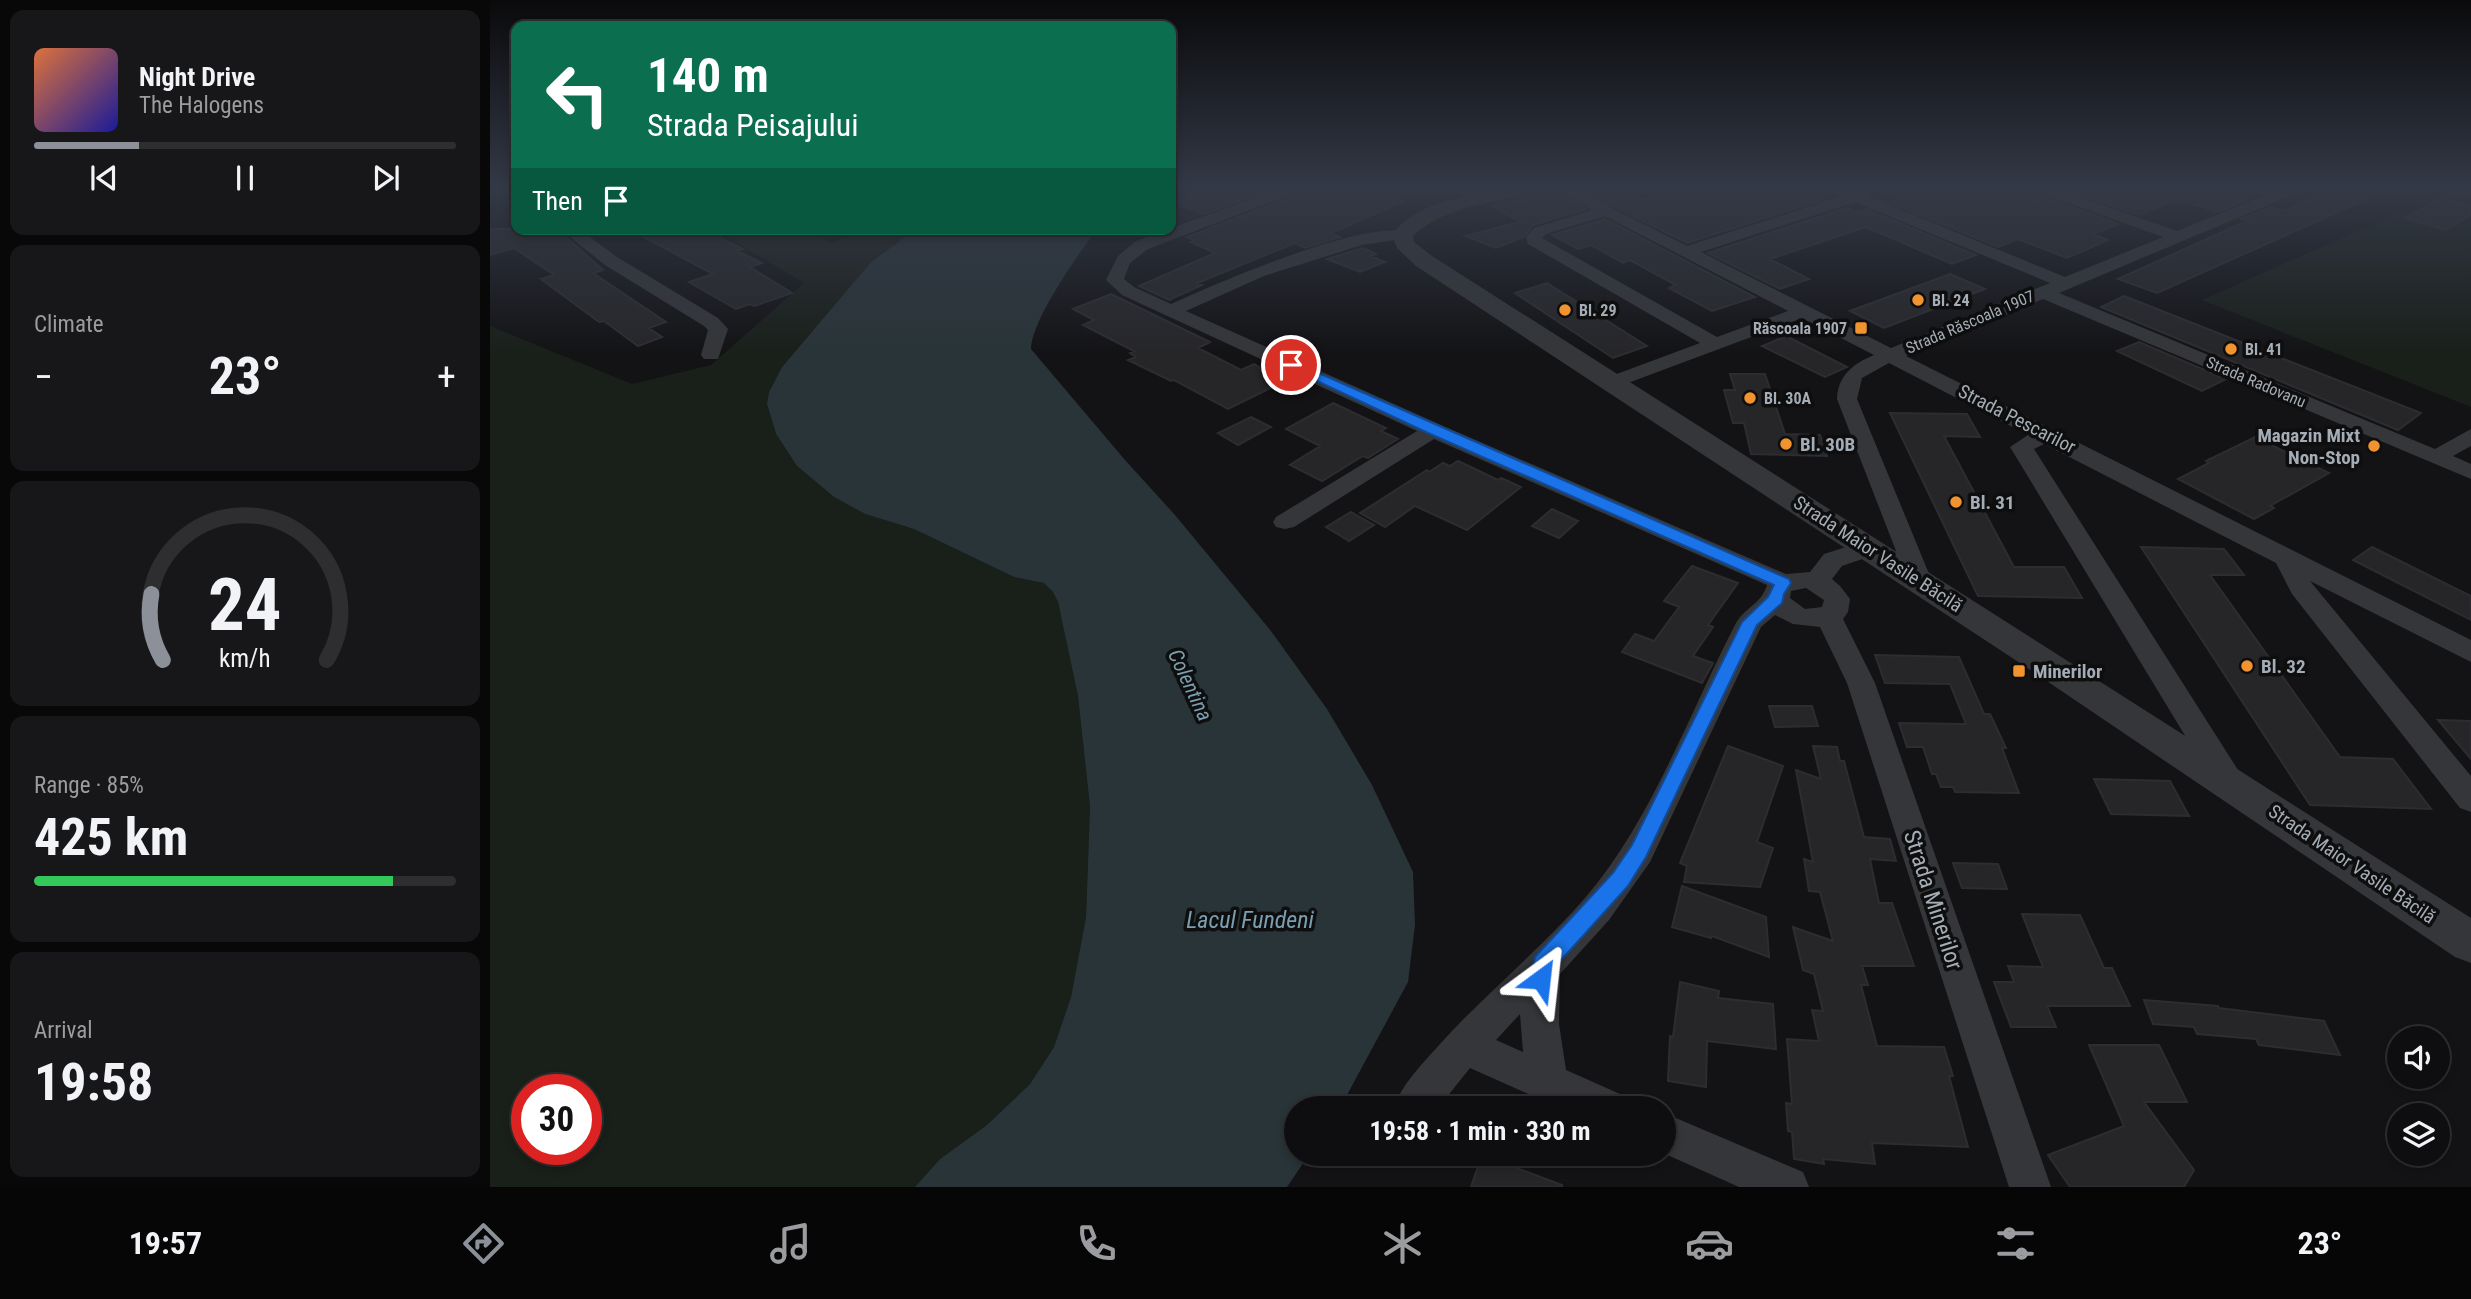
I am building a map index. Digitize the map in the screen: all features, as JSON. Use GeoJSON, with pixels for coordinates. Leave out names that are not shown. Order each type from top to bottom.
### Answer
{"type":"FeatureCollection","features":[{"type":"Feature","properties":{"kind":"street"},"geometry":{"type":"LineString","coordinates":[[589,244],[711,322],[718,329],[711,355]]}},
{"type":"Feature","properties":{"kind":"street"},"geometry":{"type":"LineString","coordinates":[[1144,244],[1127,256],[1115,274],[1115,280],[1128,291],[1780,591],[1788,612],[1798,617],[1828,617],[1835,612],[1837,599],[1825,586],[1798,579],[1780,591],[1750,622],[1639,851],[1620,879],[1543,965],[1463,1045],[1422,1096]]}},
{"type":"Feature","properties":{"kind":"street"},"geometry":{"type":"LineString","coordinates":[[1172,310],[1258,272],[1346,244]]}},
{"type":"Feature","properties":{"kind":"street","name":"Strada Maior Vasile Băcilă"},"geometry":{"type":"LineString","coordinates":[[1404,244],[1424,261],[2230,783],[2471,943]]}},
{"type":"Feature","properties":{"kind":"street"},"geometry":{"type":"LineString","coordinates":[[1542,244],[1716,344]]}},
{"type":"Feature","properties":{"kind":"street","name":"Strada Pescarilor"},"geometry":{"type":"LineString","coordinates":[[1670,244],[2471,652]]}},
{"type":"Feature","properties":{"kind":"street"},"geometry":{"type":"LineString","coordinates":[[1685,252],[1708,244]]}},
{"type":"Feature","properties":{"kind":"street"},"geometry":{"type":"LineString","coordinates":[[1972,244],[2064,283]]}},
{"type":"Feature","properties":{"kind":"street","name":"Strada Răscoala 1907"},"geometry":{"type":"LineString","coordinates":[[1919,581],[1847,399],[1847,384],[1854,373],[2155,244]]}},
{"type":"Feature","properties":{"kind":"street","name":"Strada Radovanu"},"geometry":{"type":"LineString","coordinates":[[2042,292],[2471,472]]}},
{"type":"Feature","properties":{"kind":"street"},"geometry":{"type":"LineString","coordinates":[[1613,382],[1805,311]]}},
{"type":"Feature","properties":{"kind":"street"},"geometry":{"type":"LineString","coordinates":[[1285,522],[1433,430]]}},
{"type":"Feature","properties":{"kind":"street"},"geometry":{"type":"LineString","coordinates":[[2046,434],[2021,447],[2230,783]]}},
{"type":"Feature","properties":{"kind":"street"},"geometry":{"type":"LineString","coordinates":[[2437,457],[2471,436]]}},
{"type":"Feature","properties":{"kind":"street"},"geometry":{"type":"LineString","coordinates":[[1816,582],[1833,560],[1868,548]]}},
{"type":"Feature","properties":{"kind":"street"},"geometry":{"type":"LineString","coordinates":[[2285,556],[2301,588],[2471,799]]}},
{"type":"Feature","properties":{"kind":"street","name":"Strada Minerilor"},"geometry":{"type":"LineString","coordinates":[[1828,617],[1841,637],[1861,683],[2030,1187]]}},
{"type":"Feature","properties":{"kind":"street"},"geometry":{"type":"LineString","coordinates":[[1543,965],[1538,993],[1538,1020],[1541,1050],[1549,1083]]}},
{"type":"Feature","properties":{"kind":"street"},"geometry":{"type":"LineString","coordinates":[[1463,1045],[1579,1096]]}},
{"type":"Feature","properties":{"kind":"street"},"geometry":{"type":"LineString","coordinates":[[1676,1138],[1788,1187]]}},
{"type":"Feature","properties":{"kind":"shaded area"},"geometry":{"type":"Polygon","coordinates":[[[739,244],[895,244],[871,262],[782,367],[769,392],[767,404],[776,434],[797,466],[834,497],[865,514],[914,529],[1014,577],[1044,583],[1058,602],[1078,696],[1090,807],[1086,917],[1071,997],[1054,1047],[1030,1084],[987,1125],[940,1159],[915,1187],[490,1187],[490,326],[632,384],[711,365],[804,283],[739,244]]]}},
{"type":"Feature","properties":{"kind":"shaded area"},"geometry":{"type":"Polygon","coordinates":[[[2327,244],[2471,244],[2471,407],[2202,300],[2327,244]]]}},
{"type":"Feature","properties":{"kind":"water","name":"Lacul Fundeni"},"geometry":{"type":"Polygon","coordinates":[[[895,244],[1086,244],[1047,305],[1033,337],[1031,349],[1271,631],[1327,709],[1372,785],[1413,872],[1415,925],[1408,982],[1346,1096],[1284,1096],[1284,1166],[1301,1166],[1287,1187],[915,1187],[940,1159],[987,1125],[1030,1084],[1054,1047],[1071,997],[1086,917],[1090,807],[1078,696],[1058,602],[1044,583],[1014,577],[914,529],[865,514],[834,497],[797,466],[776,434],[767,404],[769,392],[782,367],[871,262],[895,244]]]}},
{"type":"Feature","properties":{"kind":"building"},"geometry":{"type":"Polygon","coordinates":[[[490,244],[574,244],[603,270],[593,273],[666,322],[649,328],[662,337],[638,346],[604,321],[599,322],[541,279],[554,275],[514,248],[490,255],[490,244]]]}},
{"type":"Feature","properties":{"kind":"building"},"geometry":{"type":"Polygon","coordinates":[[[658,244],[734,244],[743,249],[737,251],[762,263],[750,267],[792,293],[736,309],[689,282],[713,274],[658,244]]]}},
{"type":"Feature","properties":{"kind":"building"},"geometry":{"type":"Polygon","coordinates":[[[1196,244],[1292,244],[1197,283],[1202,285],[1169,300],[1139,286],[1215,253],[1196,244]]]}},
{"type":"Feature","properties":{"kind":"building"},"geometry":{"type":"Polygon","coordinates":[[[1298,244],[1316,244],[1305,248],[1298,244]]]}},
{"type":"Feature","properties":{"kind":"building"},"geometry":{"type":"Polygon","coordinates":[[[1487,244],[1505,244],[1496,248],[1487,244]]]}},
{"type":"Feature","properties":{"kind":"building"},"geometry":{"type":"Polygon","coordinates":[[[1569,244],[1654,244],[1755,297],[1712,311],[1669,288],[1676,285],[1630,260],[1623,263],[1591,245],[1578,249],[1569,244]]]}},
{"type":"Feature","properties":{"kind":"building"},"geometry":{"type":"Polygon","coordinates":[[[1734,244],[1814,244],[1770,259],[1809,279],[1780,289],[1708,253],[1734,244]]]}},
{"type":"Feature","properties":{"kind":"building"},"geometry":{"type":"Polygon","coordinates":[[[1906,244],[1951,244],[1976,255],[1952,264],[1906,244]]]}},
{"type":"Feature","properties":{"kind":"building"},"geometry":{"type":"Polygon","coordinates":[[[2032,244],[2098,244],[2067,258],[2032,244]]]}},
{"type":"Feature","properties":{"kind":"building"},"geometry":{"type":"Polygon","coordinates":[[[2195,244],[2265,244],[2157,293],[2118,279],[2195,244]]]}},
{"type":"Feature","properties":{"kind":"building"},"geometry":{"type":"Polygon","coordinates":[[[1363,248],[1376,254],[1371,256],[1385,262],[1360,272],[1327,259],[1363,248]]]}},
{"type":"Feature","properties":{"kind":"building","name":"Bl. 24"},"geometry":{"type":"Polygon","coordinates":[[[1950,274],[1985,289],[1884,328],[1850,311],[1950,274]]]}},
{"type":"Feature","properties":{"kind":"building","name":"Bl. 29"},"geometry":{"type":"Polygon","coordinates":[[[1547,283],[1647,346],[1613,358],[1515,293],[1547,283]]]}},
{"type":"Feature","properties":{"kind":"building"},"geometry":{"type":"Polygon","coordinates":[[[1111,294],[1210,342],[1198,348],[1241,370],[1254,364],[1285,381],[1228,409],[1174,380],[1171,381],[1128,360],[1136,357],[1130,353],[1134,351],[1083,325],[1094,320],[1073,309],[1111,294]]]}},
{"type":"Feature","properties":{"kind":"building","name":"Bl. 41"},"geometry":{"type":"Polygon","coordinates":[[[2124,296],[2421,413],[2398,430],[2101,307],[2124,296]]]}},
{"type":"Feature","properties":{"kind":"building"},"geometry":{"type":"Polygon","coordinates":[[[1786,336],[1847,367],[1825,377],[1762,346],[1786,336]]]}},
{"type":"Feature","properties":{"kind":"building"},"geometry":{"type":"Polygon","coordinates":[[[2139,342],[2226,379],[2202,391],[2117,351],[2139,342]]]}},
{"type":"Feature","properties":{"kind":"building"},"geometry":{"type":"Polygon","coordinates":[[[1730,374],[1765,374],[1785,434],[1820,435],[1827,456],[1751,454],[1744,423],[1733,423],[1724,390],[1735,390],[1730,374]]]}},
{"type":"Feature","properties":{"kind":"building"},"geometry":{"type":"Polygon","coordinates":[[[1333,403],[1386,428],[1381,431],[1398,439],[1368,458],[1363,456],[1322,481],[1290,465],[1320,446],[1286,429],[1333,403]]]}},
{"type":"Feature","properties":{"kind":"building","name":"Bl. 31"},"geometry":{"type":"Polygon","coordinates":[[[1890,413],[1967,414],[1980,437],[1944,436],[2014,567],[2064,567],[2082,598],[1978,596],[1890,413]]]}},
{"type":"Feature","properties":{"kind":"building"},"geometry":{"type":"Polygon","coordinates":[[[1251,417],[1271,427],[1238,445],[1218,433],[1251,417]]]}},
{"type":"Feature","properties":{"kind":"building"},"geometry":{"type":"Polygon","coordinates":[[[2255,437],[2329,473],[2270,506],[2274,508],[2254,519],[2178,479],[2209,463],[2206,461],[2255,437]]]}},
{"type":"Feature","properties":{"kind":"building"},"geometry":{"type":"Polygon","coordinates":[[[1458,461],[1498,480],[1501,478],[1521,487],[1467,530],[1415,506],[1385,527],[1360,513],[1427,470],[1429,472],[1443,463],[1450,466],[1458,461]]]}},
{"type":"Feature","properties":{"kind":"building"},"geometry":{"type":"Polygon","coordinates":[[[1552,509],[1578,521],[1559,538],[1532,526],[1552,509]]]}},
{"type":"Feature","properties":{"kind":"building"},"geometry":{"type":"Polygon","coordinates":[[[1351,512],[1374,525],[1349,541],[1326,527],[1351,512]]]}},
{"type":"Feature","properties":{"kind":"building","name":"Bl. 32"},"geometry":{"type":"Polygon","coordinates":[[[2141,547],[2224,549],[2244,575],[2210,575],[2340,757],[2393,759],[2431,809],[2310,805],[2141,547]]]}},
{"type":"Feature","properties":{"kind":"building"},"geometry":{"type":"Polygon","coordinates":[[[2372,547],[2471,596],[2471,620],[2353,560],[2372,547]]]}},
{"type":"Feature","properties":{"kind":"building"},"geometry":{"type":"Polygon","coordinates":[[[1692,566],[1738,583],[1708,625],[1713,627],[1693,656],[1713,663],[1702,683],[1622,652],[1635,634],[1654,641],[1679,607],[1664,601],[1692,566]]]}},
{"type":"Feature","properties":{"kind":"building"},"geometry":{"type":"Polygon","coordinates":[[[1875,655],[1959,657],[1984,714],[1990,714],[2006,748],[2002,748],[2019,793],[1955,792],[1953,787],[1941,787],[1936,774],[1932,774],[1923,747],[1907,747],[1899,723],[1966,724],[1950,684],[1885,683],[1875,655]]]}},
{"type":"Feature","properties":{"kind":"building"},"geometry":{"type":"Polygon","coordinates":[[[1769,706],[1812,706],[1818,726],[1775,727],[1769,706]]]}},
{"type":"Feature","properties":{"kind":"building"},"geometry":{"type":"Polygon","coordinates":[[[2438,720],[2471,721],[2471,759],[2438,720]]]}},
{"type":"Feature","properties":{"kind":"building"},"geometry":{"type":"Polygon","coordinates":[[[1728,746],[1783,766],[1757,842],[1773,848],[1760,887],[1684,882],[1687,866],[1680,863],[1728,746]]]}},
{"type":"Feature","properties":{"kind":"building"},"geometry":{"type":"Polygon","coordinates":[[[1813,746],[1837,747],[1840,761],[1844,761],[1864,837],[1890,839],[1896,861],[1870,859],[1879,903],[1892,903],[1914,966],[1862,966],[1868,985],[1861,985],[1877,1046],[1944,1047],[1968,1147],[1872,1143],[1875,1164],[1823,1159],[1824,1164],[1794,1159],[1786,1103],[1792,1104],[1787,1039],[1819,1041],[1812,1010],[1823,1011],[1814,974],[1803,970],[1793,927],[1833,941],[1820,892],[1809,891],[1804,859],[1813,862],[1796,770],[1821,779],[1813,746]]]}},
{"type":"Feature","properties":{"kind":"building"},"geometry":{"type":"Polygon","coordinates":[[[2094,779],[2170,781],[2189,816],[2111,814],[2094,779]]]}},
{"type":"Feature","properties":{"kind":"building"},"geometry":{"type":"Polygon","coordinates":[[[1953,863],[1998,864],[2007,889],[1962,888],[1953,863]]]}},
{"type":"Feature","properties":{"kind":"building"},"geometry":{"type":"Polygon","coordinates":[[[1682,886],[1766,917],[1769,957],[1712,936],[1711,938],[1672,927],[1682,886]]]}},
{"type":"Feature","properties":{"kind":"building"},"geometry":{"type":"Polygon","coordinates":[[[2022,914],[2080,915],[2104,968],[2112,968],[2130,1006],[2047,1006],[2056,1027],[2011,1027],[1994,982],[2014,982],[2008,966],[2043,967],[2022,914]]]}},
{"type":"Feature","properties":{"kind":"building"},"geometry":{"type":"Polygon","coordinates":[[[1680,982],[1719,991],[1718,998],[1773,1004],[1776,1049],[1707,1041],[1706,1087],[1668,1081],[1670,1036],[1673,1037],[1680,982]]]}},
{"type":"Feature","properties":{"kind":"building"},"geometry":{"type":"Polygon","coordinates":[[[2144,1000],[2218,1006],[2324,1021],[2340,1055],[2259,1045],[2256,1039],[2197,1034],[2194,1027],[2153,1024],[2144,1000]]]}},
{"type":"Feature","properties":{"kind":"building"},"geometry":{"type":"Polygon","coordinates":[[[2089,1045],[2159,1045],[2187,1102],[2144,1102],[2194,1170],[2184,1187],[2070,1187],[2048,1155],[2124,1126],[2089,1045]]]}},
{"type":"Feature","properties":{"kind":"building"},"geometry":{"type":"Polygon","coordinates":[[[1478,1166],[1511,1166],[1562,1185],[1562,1187],[1471,1187],[1478,1166]]]}},
{"type":"Feature","properties":{"kind":"place","name":"Bl. 24"},"geometry":{"type":"Point","coordinates":[1918,300]}},
{"type":"Feature","properties":{"kind":"place","name":"Bl. 29"},"geometry":{"type":"Point","coordinates":[1565,310]}},
{"type":"Feature","properties":{"kind":"place","name":"Răscoala 1907"},"geometry":{"type":"Point","coordinates":[1861,328]}},
{"type":"Feature","properties":{"kind":"place","name":"Bl. 41"},"geometry":{"type":"Point","coordinates":[2231,349]}},
{"type":"Feature","properties":{"kind":"place","name":"Bl. 30A"},"geometry":{"type":"Point","coordinates":[1750,398]}},
{"type":"Feature","properties":{"kind":"place","name":"Bl. 30B"},"geometry":{"type":"Point","coordinates":[1786,444]}},
{"type":"Feature","properties":{"kind":"place","name":"Magazin Mixt Non-Stop"},"geometry":{"type":"Point","coordinates":[2374,446]}},
{"type":"Feature","properties":{"kind":"place","name":"Bl. 31"},"geometry":{"type":"Point","coordinates":[1956,502]}},
{"type":"Feature","properties":{"kind":"place","name":"Bl. 32"},"geometry":{"type":"Point","coordinates":[2247,666]}},
{"type":"Feature","properties":{"kind":"place","name":"Minerilor"},"geometry":{"type":"Point","coordinates":[2019,671]}},
{"type":"Feature","properties":{"kind":"route"},"geometry":{"type":"LineString","coordinates":[[1291,365],[1784,583],[1776,593],[1777,599],[1760,610],[1750,622],[1639,851],[1585,921],[1543,965],[1541,979]]}},
{"type":"Feature","properties":{"kind":"water label","name":"Colentina"},"geometry":{"type":"Point","coordinates":[1190,685]}}]}
